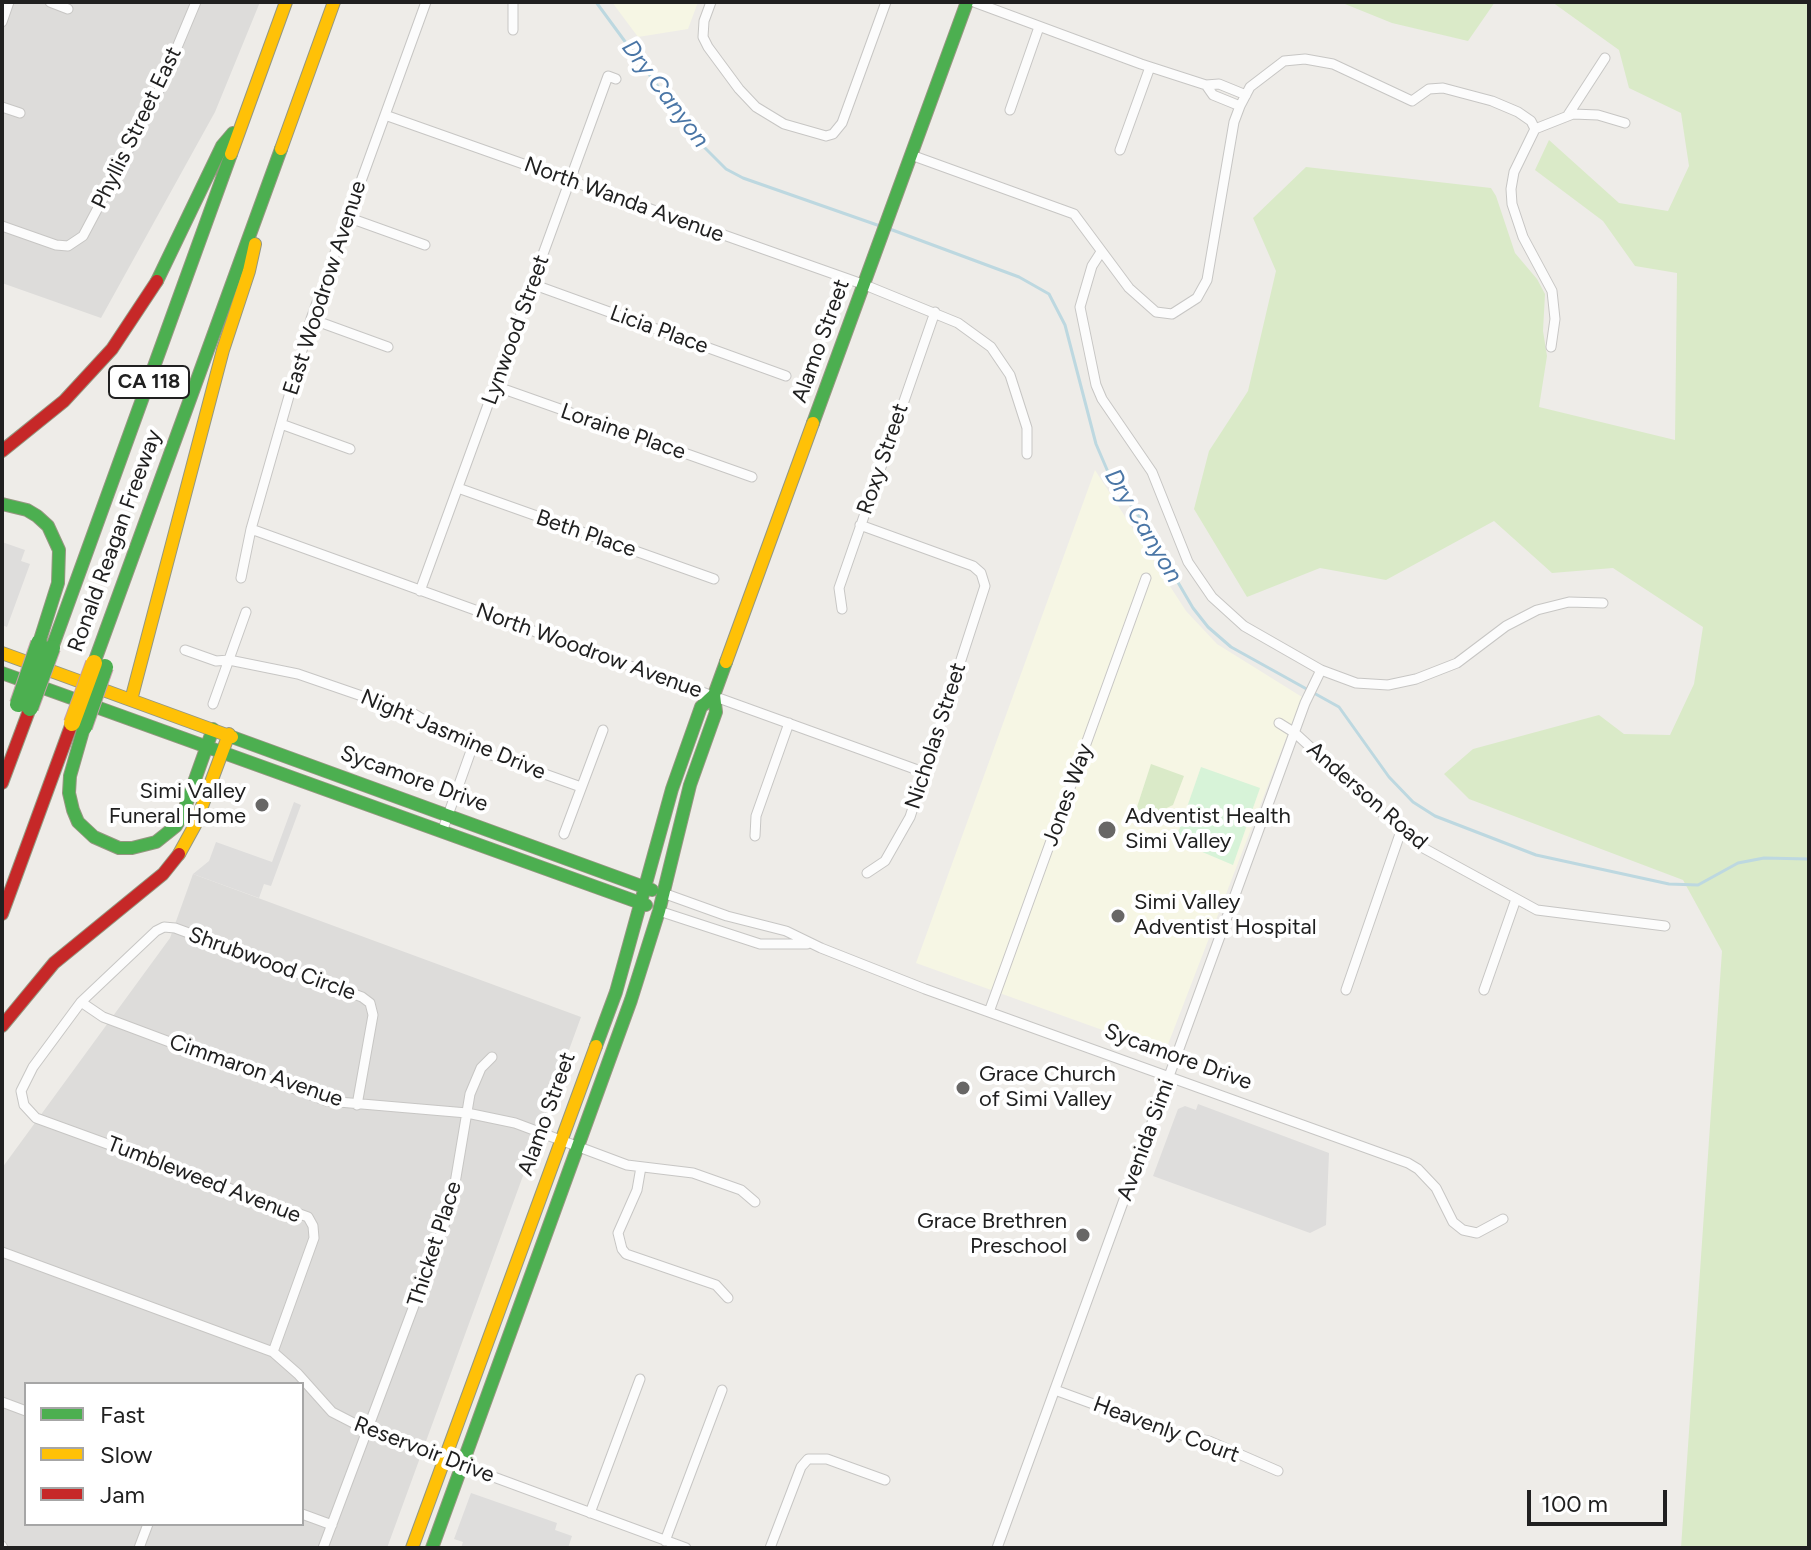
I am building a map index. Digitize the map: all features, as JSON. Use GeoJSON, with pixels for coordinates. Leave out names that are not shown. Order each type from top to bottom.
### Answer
{"type":"FeatureCollection","features":[{"type":"Feature","properties":{"kind":"main road","name":"Ronald Reagan Freeway"},"geometry":{"type":"LineString","coordinates":[[46,645],[286,2]]}},
{"type":"Feature","properties":{"kind":"main road","name":"Ronald Reagan Freeway"},"geometry":{"type":"LineString","coordinates":[[78,725],[120,590],[334,2]]}},
{"type":"Feature","properties":{"kind":"main road","name":"Alamo Street"},"geometry":{"type":"LineString","coordinates":[[432,1548],[631,1000],[659,911],[690,785],[716,712],[714,695],[967,2]]}},
{"type":"Feature","properties":{"kind":"main road"},"geometry":{"type":"LineString","coordinates":[[2,451],[64,401],[119,340],[154,287],[222,146],[245,116]]}},
{"type":"Feature","properties":{"kind":"main road"},"geometry":{"type":"LineString","coordinates":[[131,700],[223,350],[249,271],[268,184]]}},
{"type":"Feature","properties":{"kind":"main road"},"geometry":{"type":"LineString","coordinates":[[2,504],[27,510],[37,516],[55,537],[59,550],[58,583],[46,645],[2,770]]}},
{"type":"Feature","properties":{"kind":"main road","name":"Sycamore Drive"},"geometry":{"type":"LineString","coordinates":[[2,653],[221,732],[445,823],[643,895],[659,911]]}},
{"type":"Feature","properties":{"kind":"main road","name":"Sycamore Drive"},"geometry":{"type":"LineString","coordinates":[[2,673],[214,750],[445,823]]}},
{"type":"Feature","properties":{"kind":"main road","name":"Alamo Street"},"geometry":{"type":"LineString","coordinates":[[412,1548],[616,992],[672,789],[701,707],[714,695]]}},
{"type":"Feature","properties":{"kind":"main road"},"geometry":{"type":"LineString","coordinates":[[2,783],[24,706]]}},
{"type":"Feature","properties":{"kind":"main road"},"geometry":{"type":"LineString","coordinates":[[78,725],[70,776],[69,793],[73,810],[85,830],[119,848],[144,847],[156,842],[176,826],[221,732]]}},
{"type":"Feature","properties":{"kind":"main road"},"geometry":{"type":"LineString","coordinates":[[2,914],[78,725]]}},
{"type":"Feature","properties":{"kind":"main road"},"geometry":{"type":"LineString","coordinates":[[2,1026],[54,963],[163,874],[183,848],[195,825],[214,750]]}},
{"type":"Feature","properties":{"kind":"main road","name":"Sycamore Drive"},"geometry":{"type":"LineString","coordinates":[[643,895],[663,893]]}},
{"type":"Feature","properties":{"kind":"street"},"geometry":{"type":"LineString","coordinates":[[2,22],[9,2]]}},
{"type":"Feature","properties":{"kind":"street"},"geometry":{"type":"LineString","coordinates":[[50,2],[68,9]]}},
{"type":"Feature","properties":{"kind":"street","name":"Phyllis Street East"},"geometry":{"type":"LineString","coordinates":[[2,226],[56,245],[68,246],[83,236],[155,100],[196,2]]}},
{"type":"Feature","properties":{"kind":"street","name":"East Woodrow Avenue"},"geometry":{"type":"LineString","coordinates":[[241,578],[251,529],[311,319],[426,2]]}},
{"type":"Feature","properties":{"kind":"street"},"geometry":{"type":"LineString","coordinates":[[513,2],[513,30]]}},
{"type":"Feature","properties":{"kind":"street"},"geometry":{"type":"LineString","coordinates":[[711,2],[704,21],[703,37],[739,89],[756,107],[784,124],[826,136],[833,134],[842,123],[886,2]]}},
{"type":"Feature","properties":{"kind":"street"},"geometry":{"type":"LineString","coordinates":[[974,2],[1150,67],[1206,85],[1219,84],[1246,95]]}},
{"type":"Feature","properties":{"kind":"street"},"geometry":{"type":"LineString","coordinates":[[1010,110],[1039,27]]}},
{"type":"Feature","properties":{"kind":"street"},"geometry":{"type":"LineString","coordinates":[[1567,116],[1605,58]]}},
{"type":"Feature","properties":{"kind":"street"},"geometry":{"type":"LineString","coordinates":[[911,155],[1074,214],[1129,288],[1156,312],[1172,314],[1197,298],[1207,280],[1234,122],[1240,106],[1266,73],[1284,61],[1305,59],[1333,64],[1412,101],[1429,89],[1443,88],[1480,98],[1518,112],[1531,121],[1535,129]]}},
{"type":"Feature","properties":{"kind":"street"},"geometry":{"type":"LineString","coordinates":[[1120,150],[1150,67]]}},
{"type":"Feature","properties":{"kind":"street","name":"Lynwood Street"},"geometry":{"type":"LineString","coordinates":[[420,591],[608,76],[616,79]]}},
{"type":"Feature","properties":{"kind":"street"},"geometry":{"type":"LineString","coordinates":[[1206,85],[1213,95],[1240,106]]}},
{"type":"Feature","properties":{"kind":"street"},"geometry":{"type":"LineString","coordinates":[[2,107],[20,113]]}},
{"type":"Feature","properties":{"kind":"street","name":"North Wanda Avenue"},"geometry":{"type":"LineString","coordinates":[[385,115],[865,285],[935,312],[976,333],[1004,363],[1016,390],[1027,428],[1027,454]]}},
{"type":"Feature","properties":{"kind":"street"},"geometry":{"type":"LineString","coordinates":[[1551,347],[1555,319],[1552,291],[1523,237],[1512,204],[1514,172],[1535,129],[1567,116],[1598,115],[1625,123]]}},
{"type":"Feature","properties":{"kind":"street"},"geometry":{"type":"LineString","coordinates":[[347,217],[425,245]]}},
{"type":"Feature","properties":{"kind":"street"},"geometry":{"type":"LineString","coordinates":[[1101,252],[1092,266],[1080,307],[1096,385],[1152,472],[1188,562],[1212,597],[1244,626],[1320,672],[1356,683],[1388,685],[1457,663],[1506,626],[1537,610],[1569,602],[1603,603]]}},
{"type":"Feature","properties":{"kind":"street","name":"Licia Place"},"geometry":{"type":"LineString","coordinates":[[532,284],[786,376]]}},
{"type":"Feature","properties":{"kind":"street","name":"Roxy Street"},"geometry":{"type":"LineString","coordinates":[[842,609],[839,588],[935,312]]}},
{"type":"Feature","properties":{"kind":"street"},"geometry":{"type":"LineString","coordinates":[[311,319],[388,347]]}},
{"type":"Feature","properties":{"kind":"street","name":"Loraine Place"},"geometry":{"type":"LineString","coordinates":[[495,386],[752,477]]}},
{"type":"Feature","properties":{"kind":"street"},"geometry":{"type":"LineString","coordinates":[[281,424],[350,449]]}},
{"type":"Feature","properties":{"kind":"street","name":"Beth Place"},"geometry":{"type":"LineString","coordinates":[[458,488],[714,579]]}},
{"type":"Feature","properties":{"kind":"street","name":"Nicholas Street"},"geometry":{"type":"LineString","coordinates":[[860,525],[973,566],[981,573],[985,586],[910,817],[885,861],[867,873]]}},
{"type":"Feature","properties":{"kind":"street","name":"North Woodrow Avenue"},"geometry":{"type":"LineString","coordinates":[[251,529],[926,773]]}},
{"type":"Feature","properties":{"kind":"street","name":"Jones Way"},"geometry":{"type":"LineString","coordinates":[[989,1012],[1146,578]]}},
{"type":"Feature","properties":{"kind":"street"},"geometry":{"type":"LineString","coordinates":[[213,704],[246,612]]}},
{"type":"Feature","properties":{"kind":"street","name":"Night Jasmine Drive"},"geometry":{"type":"LineString","coordinates":[[185,650],[216,661],[229,660],[298,674],[414,714],[472,748],[581,787]]}},
{"type":"Feature","properties":{"kind":"street","name":"Avenida Simi"},"geometry":{"type":"LineString","coordinates":[[997,1548],[1305,703],[1320,672]]}},
{"type":"Feature","properties":{"kind":"street"},"geometry":{"type":"LineString","coordinates":[[755,836],[756,816],[789,723]]}},
{"type":"Feature","properties":{"kind":"street","name":"Anderson Road"},"geometry":{"type":"LineString","coordinates":[[1279,723],[1295,733],[1416,844],[1516,899],[1537,910],[1665,926]]}},
{"type":"Feature","properties":{"kind":"street"},"geometry":{"type":"LineString","coordinates":[[564,834],[603,730]]}},
{"type":"Feature","properties":{"kind":"street"},"geometry":{"type":"LineString","coordinates":[[445,823],[472,748]]}},
{"type":"Feature","properties":{"kind":"street"},"geometry":{"type":"LineString","coordinates":[[1346,990],[1401,831]]}},
{"type":"Feature","properties":{"kind":"street","name":"Sycamore Drive"},"geometry":{"type":"LineString","coordinates":[[663,893],[727,916],[786,931],[811,944],[989,1012],[1408,1163],[1436,1188],[1453,1222],[1463,1230],[1477,1233],[1503,1219]]}},
{"type":"Feature","properties":{"kind":"street"},"geometry":{"type":"LineString","coordinates":[[1484,990],[1516,899]]}},
{"type":"Feature","properties":{"kind":"street","name":"Sycamore Drive"},"geometry":{"type":"LineString","coordinates":[[659,911],[760,944],[811,944]]}},
{"type":"Feature","properties":{"kind":"street","name":"Shrubwood Circle"},"geometry":{"type":"LineString","coordinates":[[81,1002],[164,927],[175,928],[348,991],[370,1003],[373,1015],[357,1105]]}},
{"type":"Feature","properties":{"kind":"street","name":"Cimmaron Avenue"},"geometry":{"type":"LineString","coordinates":[[81,1002],[103,1017],[327,1101],[467,1113],[515,1123],[627,1165],[693,1173],[741,1190],[755,1202]]}},
{"type":"Feature","properties":{"kind":"street","name":"Tumbleweed Avenue"},"geometry":{"type":"LineString","coordinates":[[81,1002],[26,1078],[22,1098],[28,1111],[36,1118],[308,1217],[314,1238],[273,1352]]}},
{"type":"Feature","properties":{"kind":"street","name":"Thicket Place"},"geometry":{"type":"LineString","coordinates":[[323,1548],[451,1207],[467,1113],[476,1080],[481,1068],[492,1057]]}},
{"type":"Feature","properties":{"kind":"street"},"geometry":{"type":"LineString","coordinates":[[641,1167],[637,1190],[620,1226],[619,1241],[626,1254],[716,1285],[728,1298]]}},
{"type":"Feature","properties":{"kind":"street","name":"Reservoir Drive"},"geometry":{"type":"LineString","coordinates":[[2,1252],[273,1352],[298,1374],[332,1412],[369,1431],[686,1548]]}},
{"type":"Feature","properties":{"kind":"street"},"geometry":{"type":"LineString","coordinates":[[590,1513],[640,1379]]}},
{"type":"Feature","properties":{"kind":"street"},"geometry":{"type":"LineString","coordinates":[[671,1544],[722,1390]]}},
{"type":"Feature","properties":{"kind":"street","name":"Heavenly Court"},"geometry":{"type":"LineString","coordinates":[[1055,1390],[1145,1427],[1209,1441],[1278,1471]]}},
{"type":"Feature","properties":{"kind":"street"},"geometry":{"type":"LineString","coordinates":[[2,1402],[24,1410]]}},
{"type":"Feature","properties":{"kind":"street"},"geometry":{"type":"LineString","coordinates":[[770,1548],[801,1467],[808,1459],[827,1459],[885,1480]]}},
{"type":"Feature","properties":{"kind":"street"},"geometry":{"type":"LineString","coordinates":[[304,1515],[332,1525]]}},
{"type":"Feature","properties":{"kind":"street"},"geometry":{"type":"LineString","coordinates":[[139,1548],[147,1526]]}},
{"type":"Feature","properties":{"kind":"shaded area"},"geometry":{"type":"Polygon","coordinates":[[[2,2],[260,2],[215,112],[101,318],[2,283],[2,2]]]}},
{"type":"Feature","properties":{"kind":"shaded area"},"geometry":{"type":"Polygon","coordinates":[[[612,2],[698,2],[688,29],[638,37],[612,2]]]}},
{"type":"Feature","properties":{"kind":"shaded area","name":"Adventist Health Simi Valley"},"geometry":{"type":"Polygon","coordinates":[[[1095,470],[1186,611],[1217,644],[1302,697],[1167,1047],[1158,1050],[916,963],[1095,470]]]}},
{"type":"Feature","properties":{"kind":"shaded area"},"geometry":{"type":"Polygon","coordinates":[[[2,542],[25,550],[21,561],[30,564],[7,627],[2,625],[2,542]]]}},
{"type":"Feature","properties":{"kind":"shaded area"},"geometry":{"type":"Polygon","coordinates":[[[294,802],[301,805],[271,886],[264,884],[259,898],[193,874],[209,861],[216,842],[272,862],[294,802]]]}},
{"type":"Feature","properties":{"kind":"shaded area"},"geometry":{"type":"Polygon","coordinates":[[[193,874],[581,1017],[387,1548],[2,1548],[2,1168],[170,938],[193,874]]]}},
{"type":"Feature","properties":{"kind":"shaded area"},"geometry":{"type":"Polygon","coordinates":[[[1198,1104],[1329,1153],[1326,1225],[1310,1233],[1153,1176],[1178,1109],[1185,1106],[1196,1110],[1198,1104]]]}},
{"type":"Feature","properties":{"kind":"shaded area"},"geometry":{"type":"Polygon","coordinates":[[[471,1493],[557,1523],[555,1530],[572,1536],[568,1548],[461,1548],[463,1542],[454,1539],[471,1493]]]}},
{"type":"Feature","properties":{"kind":"green space"},"geometry":{"type":"Polygon","coordinates":[[[1340,2],[1495,2],[1468,41],[1392,23],[1340,2]]]}},
{"type":"Feature","properties":{"kind":"green space"},"geometry":{"type":"Polygon","coordinates":[[[1552,2],[1809,2],[1809,1548],[1681,1548],[1722,951],[1683,880],[1469,799],[1444,774],[1473,749],[1599,715],[1624,734],[1670,735],[1694,684],[1703,627],[1613,568],[1552,573],[1494,521],[1386,580],[1320,568],[1247,597],[1194,509],[1209,451],[1248,391],[1276,271],[1253,218],[1306,167],[1491,188],[1515,253],[1537,279],[1545,294],[1543,331],[1547,356],[1539,407],[1675,440],[1677,273],[1635,266],[1603,221],[1535,170],[1549,140],[1619,203],[1668,211],[1689,166],[1681,113],[1629,88],[1619,50],[1552,2]]]}},
{"type":"Feature","properties":{"kind":"green space"},"geometry":{"type":"Polygon","coordinates":[[[1151,764],[1184,776],[1173,805],[1152,815],[1137,810],[1151,764]]]}},
{"type":"Feature","properties":{"kind":"green space"},"geometry":{"type":"Polygon","coordinates":[[[1201,767],[1260,788],[1233,865],[1181,843],[1178,838],[1201,767]]]}},
{"type":"Feature","properties":{"kind":"waterway","name":"Dry Canyon"},"geometry":{"type":"LineString","coordinates":[[596,2],[698,141],[726,169],[743,178],[880,226]]}},
{"type":"Feature","properties":{"kind":"waterway","name":"Dry Canyon"},"geometry":{"type":"LineString","coordinates":[[887,228],[1019,277],[1049,294],[1065,325],[1096,444],[1108,472],[1142,521],[1193,608],[1208,627],[1231,647],[1339,707],[1389,777],[1413,802],[1435,816],[1536,855],[1669,884],[1698,885],[1738,863],[1764,858],[1809,859]]}},
{"type":"Feature","properties":{"kind":"traffic: fast"},"geometry":{"type":"LineString","coordinates":[[813,423],[967,2]]}},
{"type":"Feature","properties":{"kind":"traffic: fast"},"geometry":{"type":"LineString","coordinates":[[157,281],[222,146],[233,133]]}},
{"type":"Feature","properties":{"kind":"traffic: fast"},"geometry":{"type":"LineString","coordinates":[[94,663],[281,149]]}},
{"type":"Feature","properties":{"kind":"traffic: fast"},"geometry":{"type":"LineString","coordinates":[[52,648],[231,154]]}},
{"type":"Feature","properties":{"kind":"traffic: fast"},"geometry":{"type":"LineString","coordinates":[[2,504],[27,510],[37,516],[48,526],[59,550],[58,583],[39,643]]}},
{"type":"Feature","properties":{"kind":"traffic: fast"},"geometry":{"type":"LineString","coordinates":[[18,704],[39,643]]}},
{"type":"Feature","properties":{"kind":"traffic: fast"},"geometry":{"type":"LineString","coordinates":[[30,708],[52,648]]}},
{"type":"Feature","properties":{"kind":"traffic: fast"},"geometry":{"type":"LineString","coordinates":[[432,1548],[631,1000],[659,911],[690,785],[716,712],[714,695],[726,662]]}},
{"type":"Feature","properties":{"kind":"traffic: fast"},"geometry":{"type":"LineString","coordinates":[[84,727],[105,667]]}},
{"type":"Feature","properties":{"kind":"traffic: fast"},"geometry":{"type":"LineString","coordinates":[[2,673],[646,905]]}},
{"type":"Feature","properties":{"kind":"traffic: fast"},"geometry":{"type":"LineString","coordinates":[[596,1046],[616,992],[672,789],[701,707],[714,695]]}},
{"type":"Feature","properties":{"kind":"traffic: fast"},"geometry":{"type":"LineString","coordinates":[[84,727],[70,776],[69,793],[73,810],[78,822],[94,837],[119,848],[156,842],[176,826],[213,729]]}},
{"type":"Feature","properties":{"kind":"traffic: fast"},"geometry":{"type":"LineString","coordinates":[[232,737],[652,890]]}},
{"type":"Feature","properties":{"kind":"traffic: slow"},"geometry":{"type":"LineString","coordinates":[[231,154],[286,2]]}},
{"type":"Feature","properties":{"kind":"traffic: slow"},"geometry":{"type":"LineString","coordinates":[[281,149],[334,2]]}},
{"type":"Feature","properties":{"kind":"traffic: slow"},"geometry":{"type":"LineString","coordinates":[[131,700],[223,350],[255,244]]}},
{"type":"Feature","properties":{"kind":"traffic: slow"},"geometry":{"type":"LineString","coordinates":[[726,662],[813,423]]}},
{"type":"Feature","properties":{"kind":"traffic: slow"},"geometry":{"type":"LineString","coordinates":[[2,653],[232,737]]}},
{"type":"Feature","properties":{"kind":"traffic: slow"},"geometry":{"type":"LineString","coordinates":[[72,723],[94,663]]}},
{"type":"Feature","properties":{"kind":"traffic: slow"},"geometry":{"type":"LineString","coordinates":[[179,854],[195,825],[229,734]]}},
{"type":"Feature","properties":{"kind":"traffic: slow"},"geometry":{"type":"LineString","coordinates":[[412,1548],[596,1046]]}},
{"type":"Feature","properties":{"kind":"traffic: jam"},"geometry":{"type":"LineString","coordinates":[[2,451],[64,401],[112,349],[157,281]]}},
{"type":"Feature","properties":{"kind":"traffic: jam"},"geometry":{"type":"LineString","coordinates":[[2,783],[30,708]]}},
{"type":"Feature","properties":{"kind":"traffic: jam"},"geometry":{"type":"LineString","coordinates":[[2,914],[72,723]]}},
{"type":"Feature","properties":{"kind":"traffic: jam"},"geometry":{"type":"LineString","coordinates":[[2,1026],[54,963],[163,874],[179,854]]}},
{"type":"Feature","properties":{"kind":"place","name":"Simi Valley Funeral Home"},"geometry":{"type":"Point","coordinates":[262,805]}},
{"type":"Feature","properties":{"kind":"place","name":"Adventist Health Simi Valley"},"geometry":{"type":"Point","coordinates":[1107,830]}},
{"type":"Feature","properties":{"kind":"place","name":"Simi Valley Adventist Hospital"},"geometry":{"type":"Point","coordinates":[1118,916]}},
{"type":"Feature","properties":{"kind":"place","name":"Grace Church of Simi Valley"},"geometry":{"type":"Point","coordinates":[963,1088]}},
{"type":"Feature","properties":{"kind":"place","name":"Grace Brethren Preschool"},"geometry":{"type":"Point","coordinates":[1083,1235]}}]}
